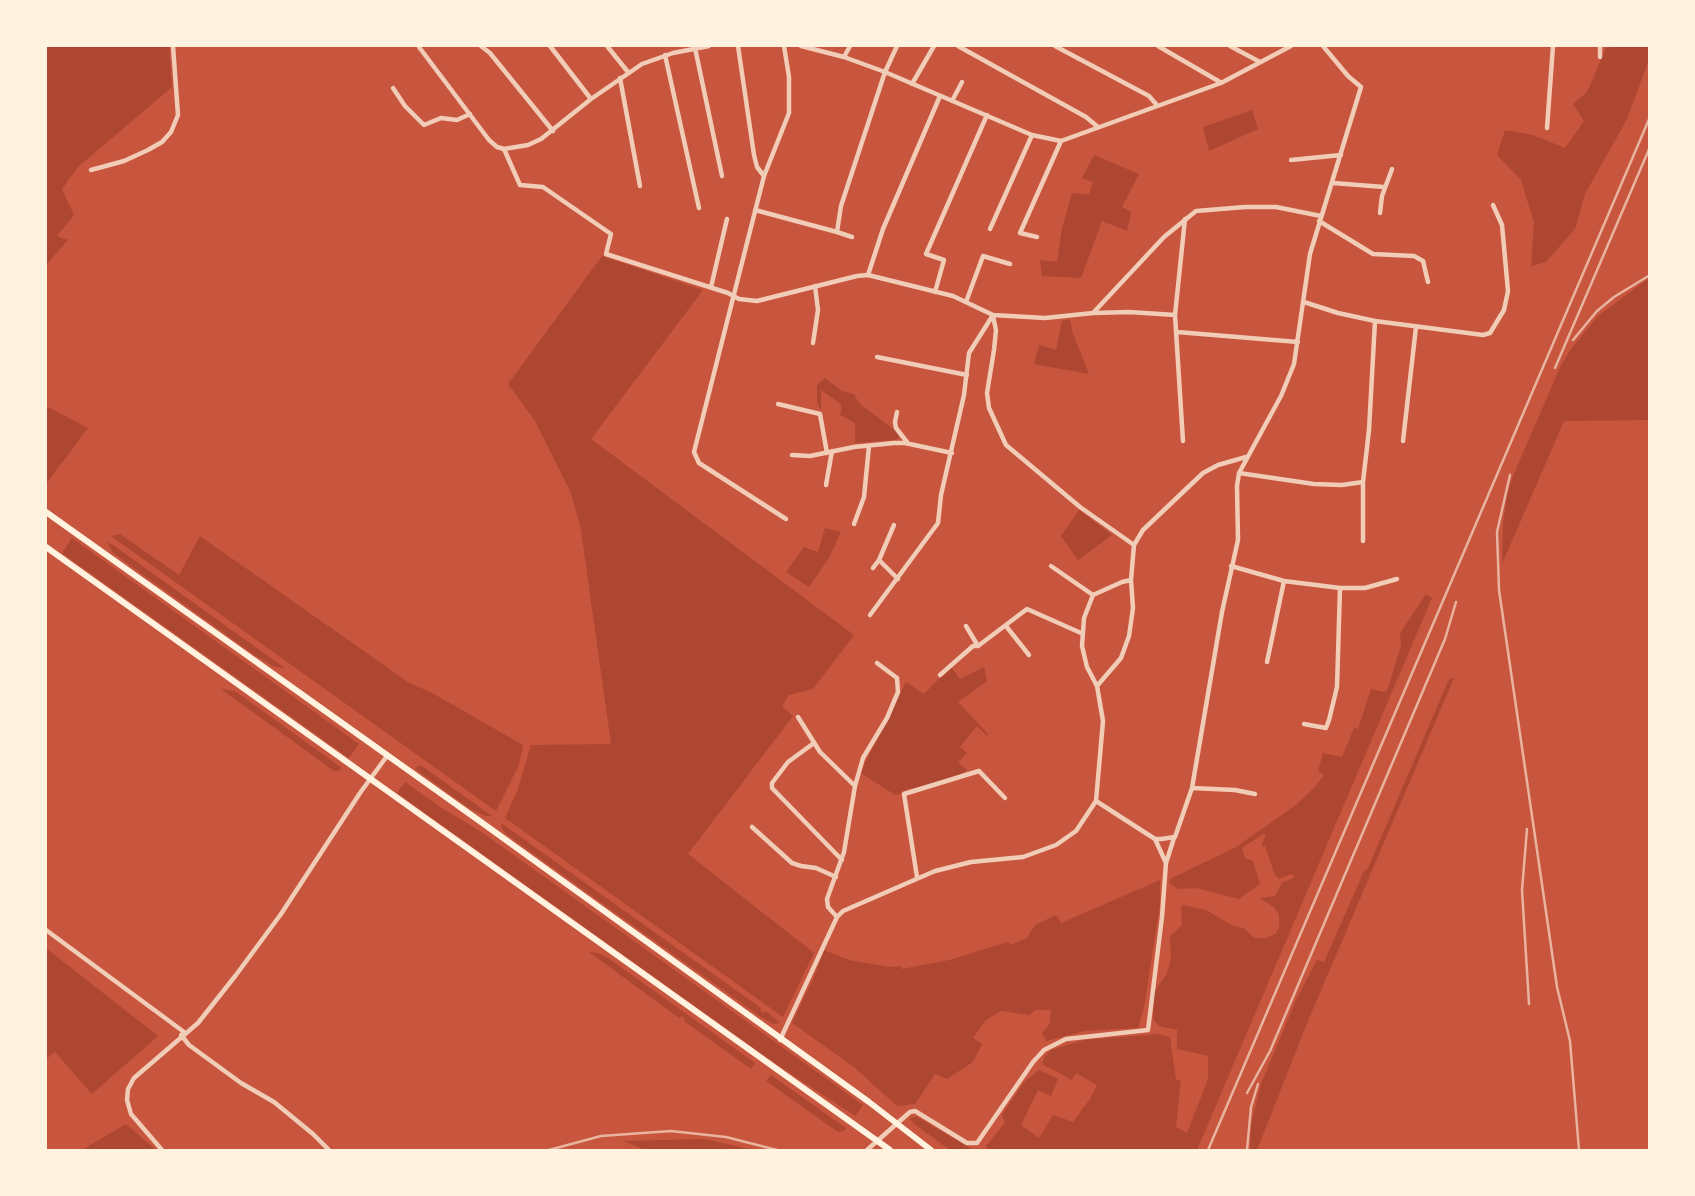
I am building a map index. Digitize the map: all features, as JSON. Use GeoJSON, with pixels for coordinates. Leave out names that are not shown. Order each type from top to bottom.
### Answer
{"type":"FeatureCollection","features":[{"type":"Feature","properties":{"kind":"main road"},"geometry":{"type":"LineString","coordinates":[[46,512],[931,1150]]}},
{"type":"Feature","properties":{"kind":"main road"},"geometry":{"type":"LineString","coordinates":[[46,547],[890,1150]]}},
{"type":"Feature","properties":{"kind":"street"},"geometry":{"type":"LineString","coordinates":[[91,170],[124,161],[148,150],[172,132],[178,115],[173,46]]}},
{"type":"Feature","properties":{"kind":"street"},"geometry":{"type":"LineString","coordinates":[[481,46],[490,53],[553,131]]}},
{"type":"Feature","properties":{"kind":"street"},"geometry":{"type":"LineString","coordinates":[[550,46],[592,99]]}},
{"type":"Feature","properties":{"kind":"street"},"geometry":{"type":"LineString","coordinates":[[607,46],[628,72]]}},
{"type":"Feature","properties":{"kind":"street"},"geometry":{"type":"LineString","coordinates":[[670,46],[673,53]]}},
{"type":"Feature","properties":{"kind":"street"},"geometry":{"type":"LineString","coordinates":[[419,47],[489,140],[504,149],[528,145],[553,131],[592,99],[642,64],[665,55],[709,46]]}},
{"type":"Feature","properties":{"kind":"street"},"geometry":{"type":"LineString","coordinates":[[738,46],[754,155],[757,167],[764,176]]}},
{"type":"Feature","properties":{"kind":"street"},"geometry":{"type":"LineString","coordinates":[[784,46],[789,77],[789,113],[764,176],[695,443],[695,458],[786,519]]}},
{"type":"Feature","properties":{"kind":"street"},"geometry":{"type":"LineString","coordinates":[[801,46],[844,57],[1032,135],[1061,141],[1156,104],[1221,83],[1291,46]]}},
{"type":"Feature","properties":{"kind":"street"},"geometry":{"type":"LineString","coordinates":[[844,57],[850,46]]}},
{"type":"Feature","properties":{"kind":"street"},"geometry":{"type":"LineString","coordinates":[[837,232],[841,206],[885,72],[897,46]]}},
{"type":"Feature","properties":{"kind":"street"},"geometry":{"type":"LineString","coordinates":[[912,84],[934,46]]}},
{"type":"Feature","properties":{"kind":"street"},"geometry":{"type":"LineString","coordinates":[[958,46],[1086,117],[1099,127]]}},
{"type":"Feature","properties":{"kind":"street"},"geometry":{"type":"LineString","coordinates":[[1055,46],[1149,96],[1156,104]]}},
{"type":"Feature","properties":{"kind":"street"},"geometry":{"type":"LineString","coordinates":[[1158,46],[1221,83]]}},
{"type":"Feature","properties":{"kind":"street"},"geometry":{"type":"LineString","coordinates":[[1230,46],[1261,63]]}},
{"type":"Feature","properties":{"kind":"street"},"geometry":{"type":"LineString","coordinates":[[867,1150],[910,1112],[915,1111],[967,1143],[978,1143],[1044,1050],[1066,1039],[1148,1030],[1166,863],[1192,788],[1231,566],[1238,540],[1239,473],[1281,396],[1294,364],[1310,254],[1361,88],[1323,46]]}},
{"type":"Feature","properties":{"kind":"street"},"geometry":{"type":"LineString","coordinates":[[1547,128],[1553,46]]}},
{"type":"Feature","properties":{"kind":"street"},"geometry":{"type":"LineString","coordinates":[[1600,46],[1600,57]]}},
{"type":"Feature","properties":{"kind":"street"},"geometry":{"type":"LineString","coordinates":[[695,48],[722,176]]}},
{"type":"Feature","properties":{"kind":"street"},"geometry":{"type":"LineString","coordinates":[[665,55],[699,208]]}},
{"type":"Feature","properties":{"kind":"street"},"geometry":{"type":"LineString","coordinates":[[620,78],[640,186]]}},
{"type":"Feature","properties":{"kind":"street"},"geometry":{"type":"LineString","coordinates":[[952,101],[962,82]]}},
{"type":"Feature","properties":{"kind":"street"},"geometry":{"type":"LineString","coordinates":[[393,88],[405,106],[424,125],[441,118],[457,120],[470,114]]}},
{"type":"Feature","properties":{"kind":"street"},"geometry":{"type":"LineString","coordinates":[[868,275],[883,229],[940,96]]}},
{"type":"Feature","properties":{"kind":"street"},"geometry":{"type":"LineString","coordinates":[[934,292],[944,260],[926,254],[987,115]]}},
{"type":"Feature","properties":{"kind":"street"},"geometry":{"type":"LineString","coordinates":[[990,229],[1032,135]]}},
{"type":"Feature","properties":{"kind":"street"},"geometry":{"type":"LineString","coordinates":[[1037,237],[1020,233],[1061,141]]}},
{"type":"Feature","properties":{"kind":"street"},"geometry":{"type":"LineString","coordinates":[[504,149],[520,185],[543,187],[611,234],[606,254],[711,287],[739,299],[764,301],[815,286],[868,275],[966,302],[993,315],[1045,318],[1129,312],[1175,315]]}},
{"type":"Feature","properties":{"kind":"street"},"geometry":{"type":"LineString","coordinates":[[1291,160],[1341,155]]}},
{"type":"Feature","properties":{"kind":"street"},"geometry":{"type":"LineString","coordinates":[[1380,213],[1384,187],[1392,169]]}},
{"type":"Feature","properties":{"kind":"street"},"geometry":{"type":"LineString","coordinates":[[1333,183],[1384,187]]}},
{"type":"Feature","properties":{"kind":"street"},"geometry":{"type":"LineString","coordinates":[[1304,302],[1375,321],[1483,335],[1493,330],[1507,304],[1508,281],[1502,225],[1493,205]]}},
{"type":"Feature","properties":{"kind":"street"},"geometry":{"type":"LineString","coordinates":[[1093,313],[1186,218],[1205,209],[1276,207],[1320,218],[1373,254],[1414,256],[1423,261],[1428,282]]}},
{"type":"Feature","properties":{"kind":"street"},"geometry":{"type":"LineString","coordinates":[[755,210],[852,237]]}},
{"type":"Feature","properties":{"kind":"street"},"geometry":{"type":"LineString","coordinates":[[1183,441],[1175,315],[1186,218]]}},
{"type":"Feature","properties":{"kind":"street"},"geometry":{"type":"LineString","coordinates":[[711,287],[727,219]]}},
{"type":"Feature","properties":{"kind":"street"},"geometry":{"type":"LineString","coordinates":[[966,302],[982,256],[1010,264]]}},
{"type":"Feature","properties":{"kind":"street"},"geometry":{"type":"LineString","coordinates":[[813,343],[818,310],[815,286]]}},
{"type":"Feature","properties":{"kind":"street"},"geometry":{"type":"LineString","coordinates":[[870,615],[938,523],[967,376],[969,353],[993,315]]}},
{"type":"Feature","properties":{"kind":"street"},"geometry":{"type":"LineString","coordinates":[[993,315],[995,340],[987,393],[989,408],[1006,444],[1080,507],[1134,545]]}},
{"type":"Feature","properties":{"kind":"street"},"geometry":{"type":"LineString","coordinates":[[1363,541],[1363,482],[1369,430],[1375,321]]}},
{"type":"Feature","properties":{"kind":"street"},"geometry":{"type":"LineString","coordinates":[[1403,441],[1416,327]]}},
{"type":"Feature","properties":{"kind":"street"},"geometry":{"type":"LineString","coordinates":[[1177,332],[1298,342]]}},
{"type":"Feature","properties":{"kind":"street"},"geometry":{"type":"LineString","coordinates":[[877,357],[967,376]]}},
{"type":"Feature","properties":{"kind":"street"},"geometry":{"type":"LineString","coordinates":[[778,404],[820,414],[829,452],[826,485]]}},
{"type":"Feature","properties":{"kind":"street"},"geometry":{"type":"LineString","coordinates":[[897,412],[897,428],[908,443]]}},
{"type":"Feature","properties":{"kind":"street"},"geometry":{"type":"LineString","coordinates":[[792,455],[908,443],[952,453]]}},
{"type":"Feature","properties":{"kind":"street"},"geometry":{"type":"LineString","coordinates":[[854,524],[864,497],[869,446]]}},
{"type":"Feature","properties":{"kind":"street"},"geometry":{"type":"LineString","coordinates":[[1097,686],[1126,649],[1133,608],[1131,580],[1134,545],[1143,530],[1203,473],[1247,457]]}},
{"type":"Feature","properties":{"kind":"street"},"geometry":{"type":"LineString","coordinates":[[1239,473],[1314,484],[1342,485],[1363,482]]}},
{"type":"Feature","properties":{"kind":"street"},"geometry":{"type":"LineString","coordinates":[[873,568],[894,525]]}},
{"type":"Feature","properties":{"kind":"street"},"geometry":{"type":"LineString","coordinates":[[878,560],[898,579]]}},
{"type":"Feature","properties":{"kind":"street"},"geometry":{"type":"LineString","coordinates":[[1051,566],[1093,595]]}},
{"type":"Feature","properties":{"kind":"street"},"geometry":{"type":"LineString","coordinates":[[1231,566],[1284,581],[1340,588],[1365,588],[1397,579]]}},
{"type":"Feature","properties":{"kind":"street"},"geometry":{"type":"LineString","coordinates":[[780,1040],[837,917],[843,911],[917,877],[952,865],[1023,857],[1056,845],[1076,831],[1096,801],[1103,730],[1097,686],[1087,667],[1082,646],[1084,618],[1093,595],[1131,580]]}},
{"type":"Feature","properties":{"kind":"street"},"geometry":{"type":"LineString","coordinates":[[1267,662],[1284,581]]}},
{"type":"Feature","properties":{"kind":"street"},"geometry":{"type":"LineString","coordinates":[[1304,724],[1326,728],[1329,720],[1337,687],[1340,588]]}},
{"type":"Feature","properties":{"kind":"street"},"geometry":{"type":"LineString","coordinates":[[940,675],[974,646],[978,646],[1027,609],[1081,633]]}},
{"type":"Feature","properties":{"kind":"street"},"geometry":{"type":"LineString","coordinates":[[966,626],[978,646]]}},
{"type":"Feature","properties":{"kind":"street"},"geometry":{"type":"LineString","coordinates":[[1006,626],[1029,655]]}},
{"type":"Feature","properties":{"kind":"street"},"geometry":{"type":"LineString","coordinates":[[837,917],[828,907],[827,899],[842,860],[855,786],[863,758],[887,718],[898,692],[897,678],[877,663]]}},
{"type":"Feature","properties":{"kind":"street"},"geometry":{"type":"LineString","coordinates":[[798,717],[820,752],[855,786]]}},
{"type":"Feature","properties":{"kind":"street"},"geometry":{"type":"LineString","coordinates":[[814,743],[788,762],[772,783],[772,788],[842,860]]}},
{"type":"Feature","properties":{"kind":"street"},"geometry":{"type":"LineString","coordinates":[[162,1150],[131,1114],[127,1100],[128,1089],[143,1069],[198,1023],[281,914],[387,756]]}},
{"type":"Feature","properties":{"kind":"street"},"geometry":{"type":"LineString","coordinates":[[917,877],[904,794],[979,771],[1005,798]]}},
{"type":"Feature","properties":{"kind":"street"},"geometry":{"type":"LineString","coordinates":[[1192,788],[1255,794]]}},
{"type":"Feature","properties":{"kind":"street"},"geometry":{"type":"LineString","coordinates":[[1096,801],[1156,839],[1166,863]]}},
{"type":"Feature","properties":{"kind":"street"},"geometry":{"type":"LineString","coordinates":[[752,827],[792,863],[816,867],[836,877]]}},
{"type":"Feature","properties":{"kind":"street"},"geometry":{"type":"LineString","coordinates":[[1156,839],[1175,837]]}},
{"type":"Feature","properties":{"kind":"street"},"geometry":{"type":"LineString","coordinates":[[46,930],[142,999],[183,1034],[189,1045],[240,1083],[274,1102],[313,1133],[329,1150]]}},
{"type":"Feature","properties":{"kind":"shaded area"},"geometry":{"type":"Polygon","coordinates":[[[46,46],[169,46],[172,87],[78,167],[62,189],[74,215],[57,236],[68,240],[46,265],[46,46]]]}},
{"type":"Feature","properties":{"kind":"shaded area"},"geometry":{"type":"Polygon","coordinates":[[[1649,46],[1649,60],[1627,119],[1585,194],[1575,229],[1546,262],[1531,266],[1534,223],[1521,180],[1497,155],[1505,130],[1533,135],[1565,148],[1584,121],[1573,104],[1587,92],[1606,48],[1649,46]]]}},
{"type":"Feature","properties":{"kind":"shaded area"},"geometry":{"type":"Polygon","coordinates":[[[1252,110],[1258,129],[1209,151],[1203,127],[1252,110]]]}},
{"type":"Feature","properties":{"kind":"shaded area"},"geometry":{"type":"Polygon","coordinates":[[[1094,155],[1139,174],[1122,207],[1131,212],[1127,231],[1102,221],[1081,278],[1042,276],[1040,260],[1057,262],[1062,228],[1072,193],[1089,195],[1093,182],[1082,178],[1094,155]]]}},
{"type":"Feature","properties":{"kind":"shaded area"},"geometry":{"type":"Polygon","coordinates":[[[602,256],[703,290],[591,439],[854,635],[813,689],[789,695],[782,706],[793,716],[688,854],[814,953],[783,1017],[505,818],[518,789],[531,745],[611,744],[581,530],[571,493],[535,421],[508,384],[602,256]]]}},
{"type":"Feature","properties":{"kind":"shaded area"},"geometry":{"type":"Polygon","coordinates":[[[1649,278],[1649,420],[1564,421],[1502,564],[1507,495],[1561,365],[1598,316],[1649,278]]]}},
{"type":"Feature","properties":{"kind":"shaded area"},"geometry":{"type":"Polygon","coordinates":[[[1070,319],[1089,374],[1034,364],[1039,345],[1056,350],[1062,321],[1070,319]]]}},
{"type":"Feature","properties":{"kind":"shaded area"},"geometry":{"type":"Polygon","coordinates":[[[825,378],[842,391],[854,394],[859,403],[897,432],[899,438],[855,443],[855,423],[840,415],[842,406],[821,390],[821,411],[817,403],[817,385],[825,378]]]}},
{"type":"Feature","properties":{"kind":"shaded area"},"geometry":{"type":"Polygon","coordinates":[[[46,406],[88,428],[46,484],[46,406]]]}},
{"type":"Feature","properties":{"kind":"shaded area"},"geometry":{"type":"Polygon","coordinates":[[[1079,510],[1112,535],[1078,560],[1061,536],[1079,510]]]}},
{"type":"Feature","properties":{"kind":"shaded area"},"geometry":{"type":"Polygon","coordinates":[[[825,528],[841,532],[829,558],[809,587],[786,572],[804,547],[818,552],[825,528]]]}},
{"type":"Feature","properties":{"kind":"shaded area"},"geometry":{"type":"Polygon","coordinates":[[[120,534],[179,575],[200,536],[408,682],[523,745],[519,765],[496,811],[111,536],[120,534]]]}},
{"type":"Feature","properties":{"kind":"shaded area"},"geometry":{"type":"Polygon","coordinates":[[[72,538],[359,744],[349,758],[62,553],[72,538]]]}},
{"type":"Feature","properties":{"kind":"shaded area"},"geometry":{"type":"Polygon","coordinates":[[[107,542],[286,669],[273,666],[253,654],[113,553],[107,542]]]}},
{"type":"Feature","properties":{"kind":"shaded area"},"geometry":{"type":"Polygon","coordinates":[[[1426,594],[1432,598],[1197,1150],[987,1150],[986,1146],[1005,1123],[1002,1115],[1024,1082],[1039,1070],[1058,1079],[1051,1096],[1038,1090],[1021,1125],[1039,1138],[1053,1115],[1073,1122],[1097,1085],[1076,1073],[1072,1080],[1042,1064],[1051,1050],[1084,1040],[1159,1034],[1170,1037],[1176,1080],[1181,1080],[1176,1127],[1187,1133],[1208,1079],[1208,1056],[1177,1049],[1177,1030],[1159,1026],[1153,1019],[1154,992],[1166,975],[1171,960],[1170,936],[1182,925],[1181,908],[1183,905],[1206,910],[1233,926],[1244,928],[1254,938],[1266,938],[1275,934],[1279,928],[1279,915],[1274,907],[1259,898],[1275,896],[1282,883],[1295,877],[1292,874],[1279,879],[1275,875],[1265,846],[1261,846],[1266,835],[1263,834],[1242,848],[1245,858],[1253,861],[1260,884],[1239,899],[1196,888],[1178,889],[1169,883],[1170,879],[1236,847],[1296,805],[1324,775],[1318,771],[1323,753],[1342,757],[1354,728],[1358,729],[1371,689],[1384,692],[1388,689],[1401,645],[1400,633],[1426,594]]]}},
{"type":"Feature","properties":{"kind":"shaded area"},"geometry":{"type":"Polygon","coordinates":[[[951,667],[960,679],[984,667],[987,681],[958,702],[988,734],[987,736],[977,726],[960,747],[967,753],[958,762],[967,770],[956,777],[901,791],[901,794],[895,795],[861,773],[865,763],[906,682],[924,694],[951,667]]]}},
{"type":"Feature","properties":{"kind":"shaded area"},"geometry":{"type":"Polygon","coordinates":[[[1454,678],[1308,1021],[1257,1150],[1250,1150],[1251,1124],[1261,1084],[1296,1000],[1317,960],[1324,962],[1364,871],[1368,868],[1449,679],[1454,678]]]}},
{"type":"Feature","properties":{"kind":"shaded area"},"geometry":{"type":"Polygon","coordinates":[[[221,689],[234,691],[242,696],[342,768],[334,771],[221,689]]]}},
{"type":"Feature","properties":{"kind":"shaded area"},"geometry":{"type":"Polygon","coordinates":[[[422,766],[492,816],[485,816],[469,808],[415,769],[422,766]]]}},
{"type":"Feature","properties":{"kind":"shaded area"},"geometry":{"type":"Polygon","coordinates":[[[405,782],[483,833],[863,1105],[855,1116],[779,1066],[397,793],[405,782]]]}},
{"type":"Feature","properties":{"kind":"shaded area"},"geometry":{"type":"Polygon","coordinates":[[[501,823],[780,1023],[773,1024],[761,1017],[603,904],[506,834],[501,823]]]}},
{"type":"Feature","properties":{"kind":"shaded area"},"geometry":{"type":"Polygon","coordinates":[[[1160,880],[1160,904],[1144,1007],[1138,1028],[1084,1031],[1046,1041],[1042,1033],[1050,1023],[1051,1010],[1036,1010],[1029,1015],[1001,1011],[986,1020],[973,1038],[982,1044],[973,1062],[947,1079],[935,1074],[915,1104],[897,1106],[855,1068],[792,1023],[824,950],[849,960],[889,967],[901,966],[902,969],[949,960],[1008,942],[1010,945],[1027,938],[1035,925],[1056,915],[1061,923],[1160,880]]]}},
{"type":"Feature","properties":{"kind":"shaded area"},"geometry":{"type":"Polygon","coordinates":[[[46,948],[158,1036],[92,1094],[55,1052],[46,1059],[46,948]]]}},
{"type":"Feature","properties":{"kind":"shaded area"},"geometry":{"type":"Polygon","coordinates":[[[589,952],[608,958],[755,1063],[751,1069],[684,1021],[682,1016],[679,1018],[589,952]]]}},
{"type":"Feature","properties":{"kind":"shaded area"},"geometry":{"type":"Polygon","coordinates":[[[771,1075],[846,1128],[844,1131],[838,1132],[766,1081],[771,1075]]]}},
{"type":"Feature","properties":{"kind":"shaded area"},"geometry":{"type":"Polygon","coordinates":[[[914,1117],[972,1149],[979,1150],[950,1150],[914,1124],[910,1119],[914,1117]]]}},
{"type":"Feature","properties":{"kind":"shaded area"},"geometry":{"type":"Polygon","coordinates":[[[126,1124],[156,1150],[82,1150],[126,1124]]]}},
{"type":"Feature","properties":{"kind":"shaded area"},"geometry":{"type":"Polygon","coordinates":[[[704,1139],[753,1150],[645,1150],[623,1141],[704,1139]]]}},
{"type":"Feature","properties":{"kind":"railway"},"geometry":{"type":"LineString","coordinates":[[1208,1150],[1650,117]]}},
{"type":"Feature","properties":{"kind":"railway"},"geometry":{"type":"LineString","coordinates":[[1555,368],[1650,147]]}},
{"type":"Feature","properties":{"kind":"railway"},"geometry":{"type":"LineString","coordinates":[[1573,340],[1597,311],[1650,275]]}},
{"type":"Feature","properties":{"kind":"railway"},"geometry":{"type":"LineString","coordinates":[[1510,475],[1497,532],[1499,590],[1557,987],[1570,1041],[1579,1150]]}},
{"type":"Feature","properties":{"kind":"railway"},"geometry":{"type":"LineString","coordinates":[[1247,1093],[1270,1051],[1445,639],[1456,602]]}},
{"type":"Feature","properties":{"kind":"railway"},"geometry":{"type":"LineString","coordinates":[[1527,829],[1522,890],[1529,1004]]}},
{"type":"Feature","properties":{"kind":"railway"},"geometry":{"type":"LineString","coordinates":[[1247,1150],[1251,1107],[1258,1084]]}},
{"type":"Feature","properties":{"kind":"railway"},"geometry":{"type":"LineString","coordinates":[[549,1150],[601,1136],[671,1131],[726,1137],[777,1150]]}}]}
